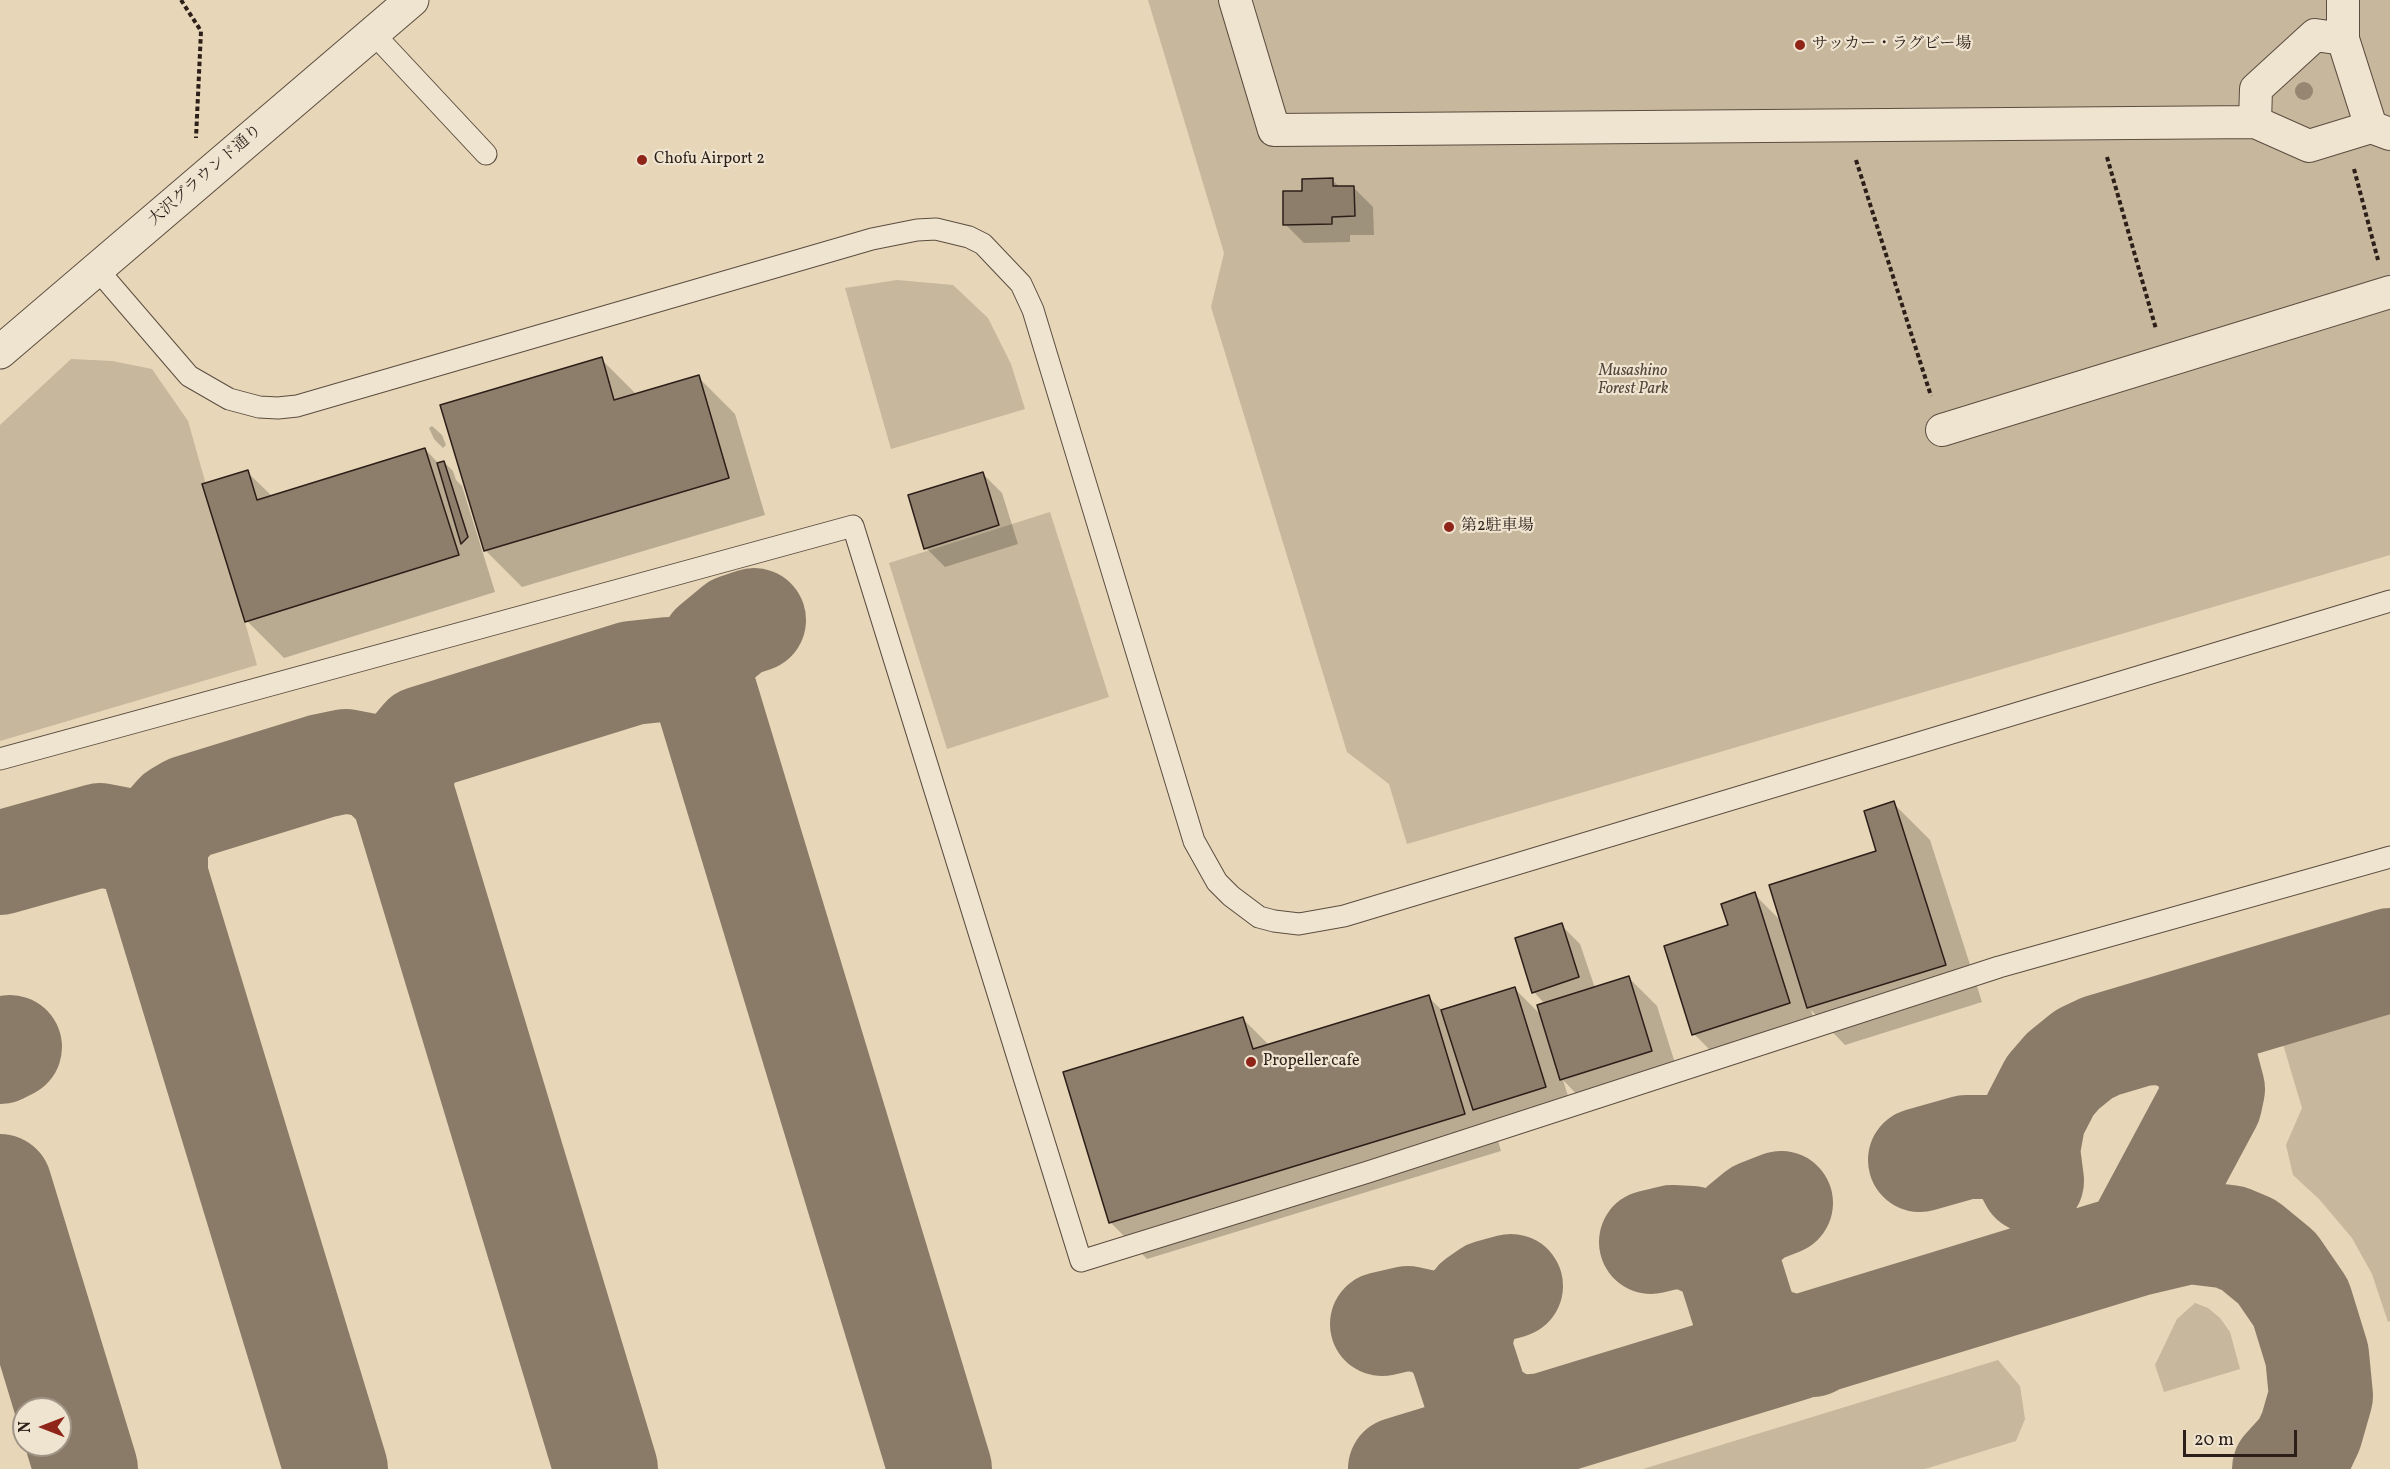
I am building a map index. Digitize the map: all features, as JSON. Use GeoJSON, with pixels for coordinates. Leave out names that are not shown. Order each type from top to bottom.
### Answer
{"type":"FeatureCollection","features":[{"type":"Feature","properties":{"kind":"street","name":"大沢グラウンド通り"},"geometry":{"type":"LineString","coordinates":[[0,352],[412,0]]}},
{"type":"Feature","properties":{"kind":"street"},"geometry":{"type":"LineString","coordinates":[[1235,0],[1274,130],[2254,122],[2308,146],[2368,132],[2343,39],[2343,0]]}},
{"type":"Feature","properties":{"kind":"street"},"geometry":{"type":"LineString","coordinates":[[2254,122],[2256,89],[2315,35],[2343,39]]}},
{"type":"Feature","properties":{"kind":"street"},"geometry":{"type":"LineString","coordinates":[[1942,430],[2388,292]]}},
{"type":"Feature","properties":{"kind":"lane"},"geometry":{"type":"LineString","coordinates":[[372,32],[486,154]]}},
{"type":"Feature","properties":{"kind":"lane"},"geometry":{"type":"LineString","coordinates":[[97,269],[189,376],[230,399],[259,407],[278,408],[297,406],[872,239],[917,230],[936,229],[969,237],[983,244],[1021,284],[1033,310],[1194,842],[1217,882],[1231,896],[1259,917],[1274,921],[1299,924],[1344,916],[2390,601]]}},
{"type":"Feature","properties":{"kind":"lane"},"geometry":{"type":"LineString","coordinates":[[0,759],[853,526],[1081,1261],[1368,1172],[1999,967],[2390,857]]}},
{"type":"Feature","properties":{"kind":"path"},"geometry":{"type":"LineString","coordinates":[[181,0],[201,31],[194,186]]}},
{"type":"Feature","properties":{"kind":"path"},"geometry":{"type":"LineString","coordinates":[[2097,123],[2166,361]]}},
{"type":"Feature","properties":{"kind":"path"},"geometry":{"type":"LineString","coordinates":[[1845,125],[1942,430]]}},
{"type":"Feature","properties":{"kind":"path"},"geometry":{"type":"LineString","coordinates":[[2368,132],[2388,292]]}},
{"type":"Feature","properties":{"kind":"green space","name":"Musashino Forest Park"},"geometry":{"type":"Polygon","coordinates":[[[1148,0],[2390,0],[2390,555],[1407,844],[1389,784],[1347,752],[1211,307],[1224,253],[1148,0]]]}},
{"type":"Feature","properties":{"kind":"green space"},"geometry":{"type":"Polygon","coordinates":[[[897,280],[953,285],[988,318],[1011,364],[1025,409],[891,449],[845,288],[897,280]]]}},
{"type":"Feature","properties":{"kind":"green space"},"geometry":{"type":"Polygon","coordinates":[[[71,359],[112,361],[152,369],[188,421],[257,665],[0,741],[0,425],[71,359]]]}},
{"type":"Feature","properties":{"kind":"green space"},"geometry":{"type":"Polygon","coordinates":[[[1050,512],[1109,697],[947,749],[889,563],[1050,512]]]}},
{"type":"Feature","properties":{"kind":"green space"},"geometry":{"type":"Polygon","coordinates":[[[2390,1001],[2390,1321],[2388,1322],[2372,1274],[2352,1238],[2319,1199],[2293,1175],[2286,1145],[2302,1108],[2280,1034],[2390,1001]]]}},
{"type":"Feature","properties":{"kind":"green space"},"geometry":{"type":"Polygon","coordinates":[[[2195,1303],[2208,1308],[2220,1318],[2230,1332],[2240,1369],[2164,1392],[2155,1365],[2177,1319],[2195,1303]]]}},
{"type":"Feature","properties":{"kind":"green space"},"geometry":{"type":"Polygon","coordinates":[[[1998,1360],[2020,1386],[2025,1419],[2016,1441],[1925,1469],[1643,1469],[1998,1360]]]}},
{"type":"Feature","properties":{"kind":"building"},"geometry":{"type":"Polygon","coordinates":[[[1333,178],[1333,186],[1354,186],[1355,216],[1332,217],[1332,224],[1283,225],[1283,191],[1302,191],[1302,179],[1333,178]]]}},
{"type":"Feature","properties":{"kind":"building"},"geometry":{"type":"Polygon","coordinates":[[[602,357],[614,400],[699,375],[729,478],[484,551],[440,405],[602,357]]]}},
{"type":"Feature","properties":{"kind":"building"},"geometry":{"type":"Polygon","coordinates":[[[425,448],[459,555],[245,622],[202,484],[248,470],[257,500],[425,448]]]}},
{"type":"Feature","properties":{"kind":"building"},"geometry":{"type":"Polygon","coordinates":[[[444,461],[468,537],[461,544],[437,463],[444,461]]]}},
{"type":"Feature","properties":{"kind":"building"},"geometry":{"type":"Polygon","coordinates":[[[983,472],[999,525],[924,549],[908,495],[983,472]]]}},
{"type":"Feature","properties":{"kind":"building"},"geometry":{"type":"Polygon","coordinates":[[[1894,801],[1946,965],[1807,1008],[1769,885],[1876,851],[1864,811],[1894,801]]]}},
{"type":"Feature","properties":{"kind":"building"},"geometry":{"type":"Polygon","coordinates":[[[1755,892],[1790,1003],[1692,1035],[1664,946],[1728,925],[1721,904],[1755,892]]]}},
{"type":"Feature","properties":{"kind":"building"},"geometry":{"type":"Polygon","coordinates":[[[1562,923],[1579,977],[1532,993],[1515,938],[1562,923]]]}},
{"type":"Feature","properties":{"kind":"building"},"geometry":{"type":"Polygon","coordinates":[[[1629,976],[1652,1051],[1560,1080],[1537,1005],[1629,976]]]}},
{"type":"Feature","properties":{"kind":"building"},"geometry":{"type":"Polygon","coordinates":[[[1515,987],[1546,1087],[1473,1110],[1441,1010],[1515,987]]]}},
{"type":"Feature","properties":{"kind":"building"},"geometry":{"type":"Polygon","coordinates":[[[1429,995],[1465,1114],[1109,1223],[1063,1072],[1243,1017],[1253,1049],[1429,995]]]}},
{"type":"Feature","properties":{"kind":"taxiway"},"geometry":{"type":"LineString","coordinates":[[754,620],[736,626],[713,645],[705,661],[701,678],[940,1469]]}},
{"type":"Feature","properties":{"kind":"taxiway"},"geometry":{"type":"LineString","coordinates":[[606,1469],[402,792],[402,778],[408,756],[423,738],[632,673],[669,669],[689,678],[705,692]]}},
{"type":"Feature","properties":{"kind":"taxiway"},"geometry":{"type":"LineString","coordinates":[[156,870],[156,846],[162,831],[177,814],[189,807],[322,766],[346,761],[377,767],[402,792]]}},
{"type":"Feature","properties":{"kind":"taxiway"},"geometry":{"type":"LineString","coordinates":[[0,863],[100,835],[131,841],[151,859],[336,1469]]}},
{"type":"Feature","properties":{"kind":"taxiway"},"geometry":{"type":"LineString","coordinates":[[2032,1181],[2028,1150],[2034,1117],[2050,1086],[2063,1071],[2084,1054],[2101,1046],[2390,960]]}},
{"type":"Feature","properties":{"kind":"taxiway"},"geometry":{"type":"LineString","coordinates":[[2134,1245],[2210,1103],[2213,1089],[2204,1055],[2198,1045],[2161,1032],[2143,1034]]}},
{"type":"Feature","properties":{"kind":"taxiway"},"geometry":{"type":"LineString","coordinates":[[0,1052],[10,1047]]}},
{"type":"Feature","properties":{"kind":"taxiway"},"geometry":{"type":"LineString","coordinates":[[1920,1160],[1966,1147],[1995,1147],[2012,1155],[2025,1168],[2032,1181]]}},
{"type":"Feature","properties":{"kind":"taxiway"},"geometry":{"type":"LineString","coordinates":[[0,1186],[86,1469]]}},
{"type":"Feature","properties":{"kind":"taxiway"},"geometry":{"type":"LineString","coordinates":[[1781,1203],[1758,1212],[1741,1226],[1731,1243],[1728,1263],[1745,1317],[1762,1337],[1790,1346],[1812,1345]]}},
{"type":"Feature","properties":{"kind":"taxiway"},"geometry":{"type":"LineString","coordinates":[[1400,1469],[2134,1245],[2189,1232],[2230,1237],[2249,1245],[2277,1268],[2301,1303],[2317,1355],[2321,1396],[2311,1431],[2303,1448],[2284,1469]]}},
{"type":"Feature","properties":{"kind":"taxiway"},"geometry":{"type":"LineString","coordinates":[[1651,1242],[1672,1237],[1691,1238],[1714,1249],[1728,1263]]}},
{"type":"Feature","properties":{"kind":"taxiway"},"geometry":{"type":"LineString","coordinates":[[1459,1345],[1467,1314],[1476,1301],[1489,1292],[1511,1286]]}},
{"type":"Feature","properties":{"kind":"taxiway"},"geometry":{"type":"LineString","coordinates":[[1382,1324],[1408,1318],[1431,1323],[1441,1328],[1459,1345],[1476,1397],[1487,1411],[1508,1424],[1519,1427],[1544,1425]]}},
{"type":"Feature","properties":{"kind":"place","name":"サッカー・ラグビー場"},"geometry":{"type":"Point","coordinates":[1800,45]}},
{"type":"Feature","properties":{"kind":"place","name":"Chofu Airport 2"},"geometry":{"type":"Point","coordinates":[642,160]}},
{"type":"Feature","properties":{"kind":"place","name":"第2駐車場"},"geometry":{"type":"Point","coordinates":[1449,527]}},
{"type":"Feature","properties":{"kind":"place","name":"Propeller cafe"},"geometry":{"type":"Point","coordinates":[1251,1062]}}]}
